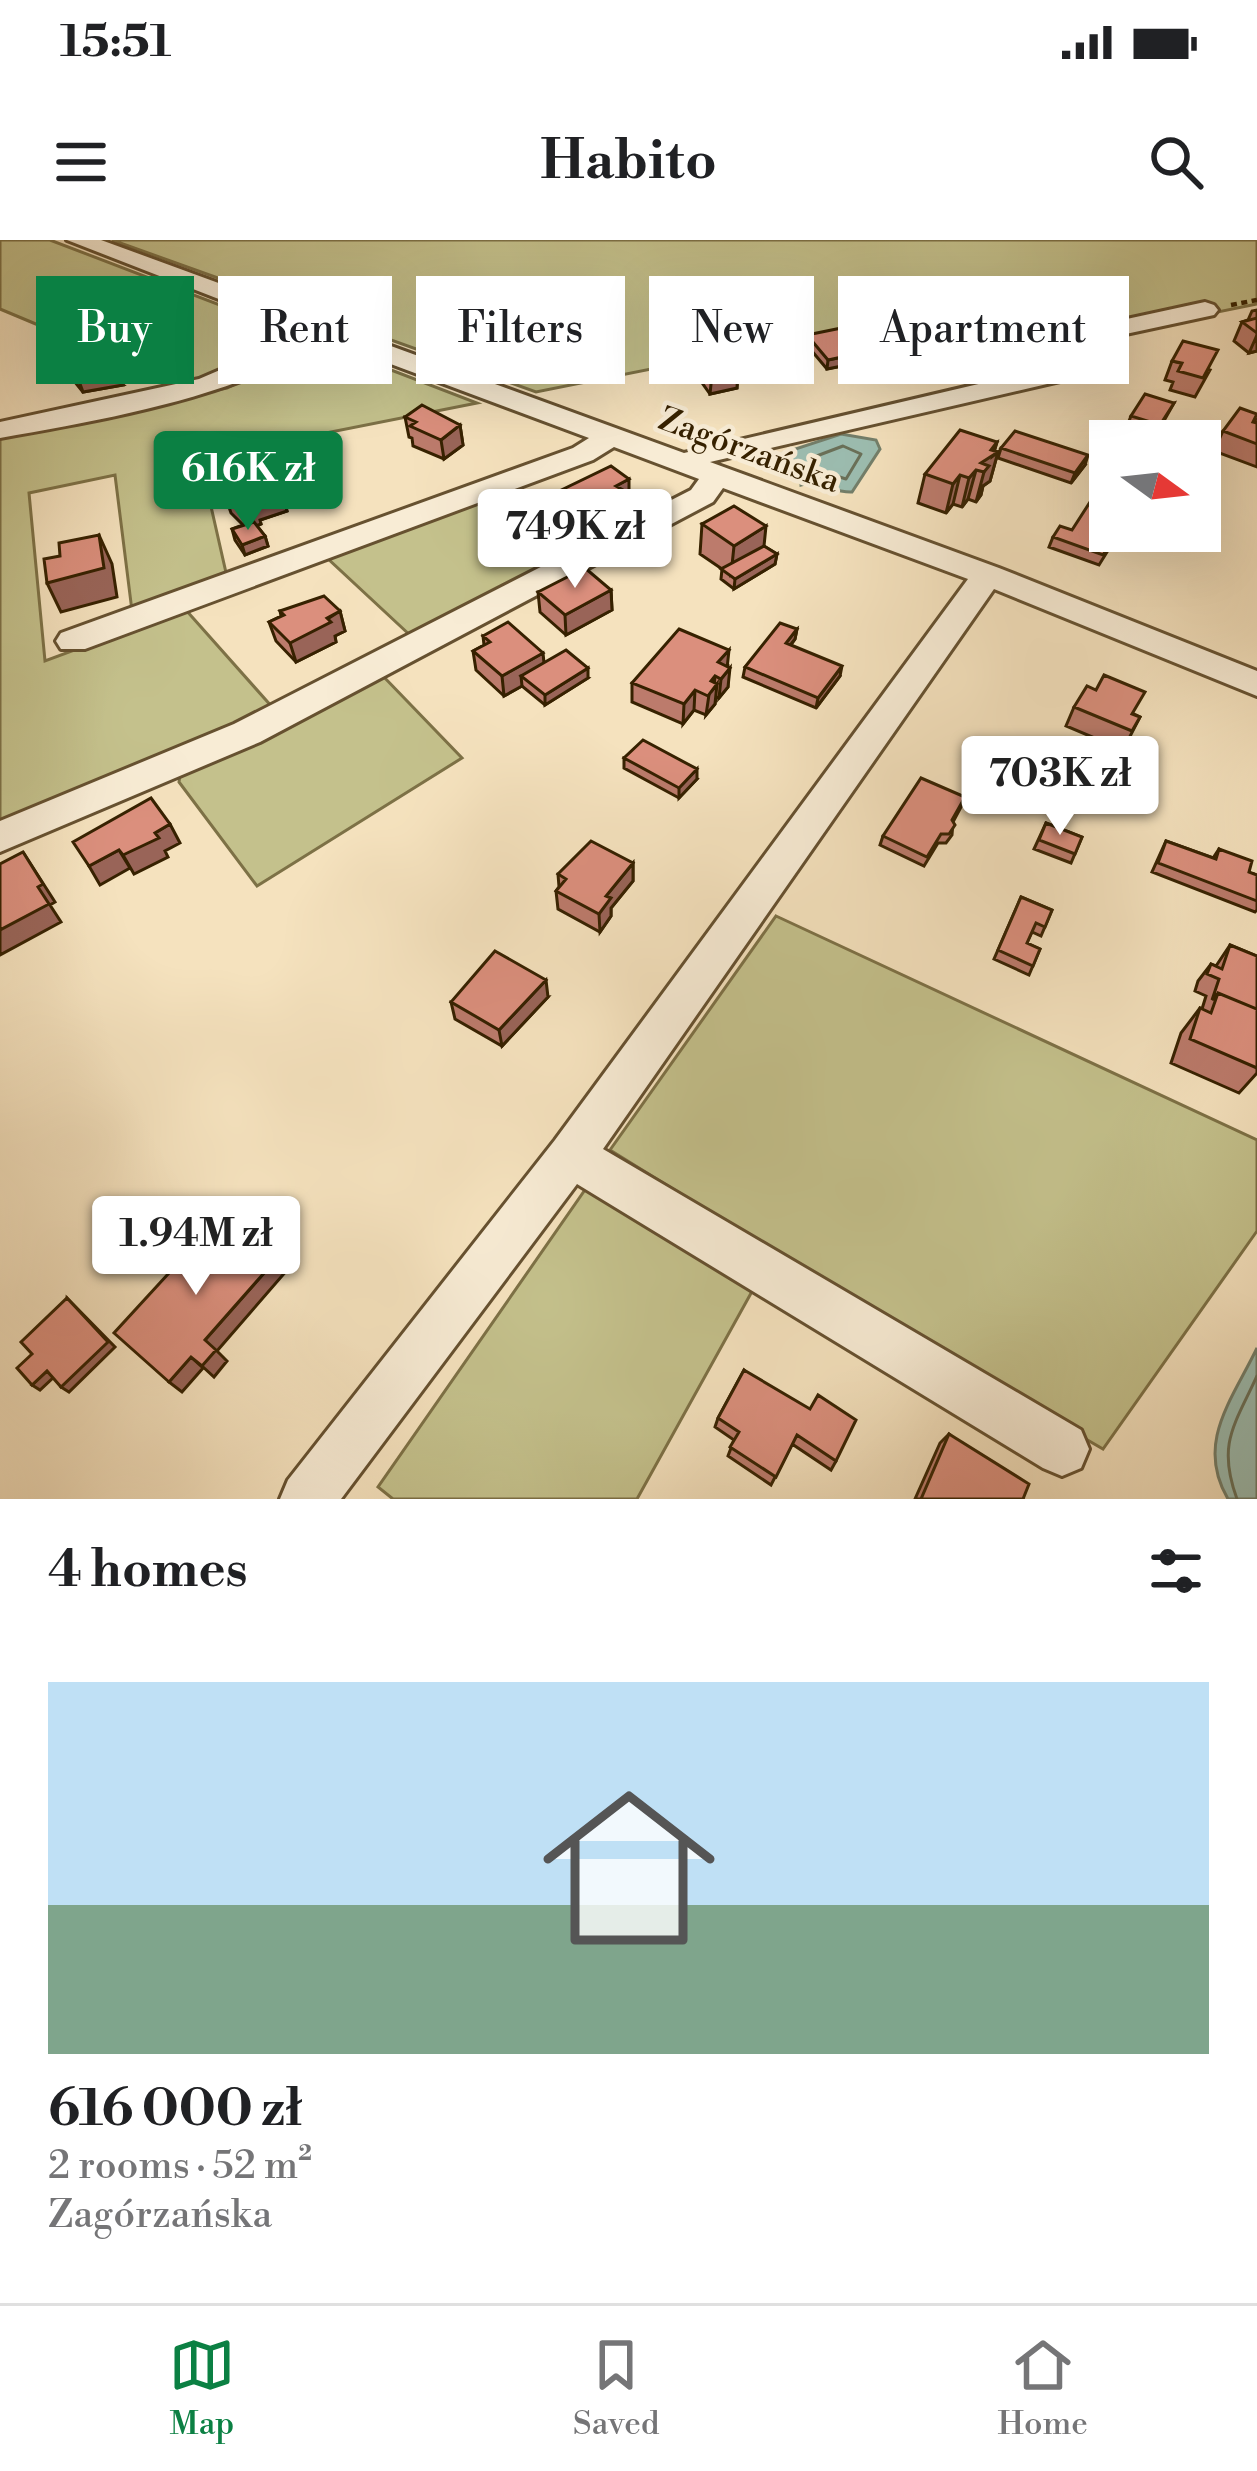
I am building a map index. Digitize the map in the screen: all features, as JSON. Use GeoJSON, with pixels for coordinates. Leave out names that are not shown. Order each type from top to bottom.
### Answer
{"type":"FeatureCollection","features":[{"type":"Feature","properties":{"kind":"street","name":"Zagórzańska"},"geometry":{"type":"LineString","coordinates":[[79,240],[218,293]]}},
{"type":"Feature","properties":{"kind":"street"},"geometry":{"type":"LineString","coordinates":[[680,464],[714,451],[1051,374],[1077,360],[1089,339],[1100,332],[1205,310]]}},
{"type":"Feature","properties":{"kind":"street","name":"Zagórzańska"},"geometry":{"type":"LineString","coordinates":[[392,358],[988,575],[1257,684]]}},
{"type":"Feature","properties":{"kind":"street"},"geometry":{"type":"LineString","coordinates":[[0,430],[218,384]]}},
{"type":"Feature","properties":{"kind":"street"},"geometry":{"type":"LineString","coordinates":[[74,641],[583,454],[609,438]]}},
{"type":"Feature","properties":{"kind":"street"},"geometry":{"type":"LineString","coordinates":[[0,837],[247,733],[702,496],[715,477]]}},
{"type":"Feature","properties":{"kind":"street"},"geometry":{"type":"LineString","coordinates":[[307,1499],[571,1155],[988,575]]}},
{"type":"Feature","properties":{"kind":"street"},"geometry":{"type":"LineString","coordinates":[[571,1155],[1062,1449]]}},
{"type":"Feature","properties":{"kind":"shaded area"},"geometry":{"type":"Polygon","coordinates":[[[0,240],[50,240],[144,276],[36,276],[36,324],[0,309],[0,240]]]}},
{"type":"Feature","properties":{"kind":"shaded area"},"geometry":{"type":"Polygon","coordinates":[[[112,240],[1257,240],[1257,304],[1218,312],[1211,306],[1129,323],[1129,276],[838,276],[838,332],[814,337],[814,276],[649,276],[649,369],[625,374],[625,276],[416,276],[416,349],[392,340],[392,276],[218,278],[112,240]]]}},
{"type":"Feature","properties":{"kind":"shaded area"},"geometry":{"type":"Polygon","coordinates":[[[194,295],[218,304],[218,371],[194,382],[194,295]]]}},
{"type":"Feature","properties":{"kind":"shaded area"},"geometry":{"type":"Polygon","coordinates":[[[392,370],[416,380],[416,384],[477,403],[200,458],[227,577],[132,611],[115,475],[29,493],[45,661],[185,609],[273,708],[0,829],[0,434],[235,384],[392,384],[392,370]]]}},
{"type":"Feature","properties":{"kind":"shaded area"},"geometry":{"type":"Polygon","coordinates":[[[514,384],[576,384],[536,392],[514,384]]]}},
{"type":"Feature","properties":{"kind":"shaded area"},"geometry":{"type":"Polygon","coordinates":[[[473,500],[551,566],[412,637],[325,556],[473,500]]]}},
{"type":"Feature","properties":{"kind":"shaded area"},"geometry":{"type":"Polygon","coordinates":[[[381,674],[462,758],[257,886],[179,782],[180,775],[381,674]]]}},
{"type":"Feature","properties":{"kind":"shaded area"},"geometry":{"type":"Polygon","coordinates":[[[776,916],[1257,1140],[1257,1231],[1103,1449],[934,1351],[610,1150],[776,916]]]}},
{"type":"Feature","properties":{"kind":"shaded area"},"geometry":{"type":"Polygon","coordinates":[[[587,1187],[755,1286],[637,1499],[393,1499],[378,1487],[587,1187]]]}},
{"type":"Feature","properties":{"kind":"water"},"geometry":{"type":"Polygon","coordinates":[[[841,434],[876,440],[880,449],[852,492],[801,485],[800,468],[777,461],[777,455],[841,434]]]}},
{"type":"Feature","properties":{"kind":"water"},"geometry":{"type":"Polygon","coordinates":[[[1257,1348],[1257,1499],[1228,1499],[1219,1479],[1216,1440],[1228,1404],[1257,1348]]]}},
{"type":"Feature","properties":{"kind":"building"},"geometry":{"type":"Polygon","coordinates":[[[1257,318],[1257,333],[1242,322],[1257,318]]]}},
{"type":"Feature","properties":{"kind":"building"},"geometry":{"type":"Polygon","coordinates":[[[838,329],[838,358],[828,360],[814,343],[814,334],[838,329]]]}},
{"type":"Feature","properties":{"kind":"building"},"geometry":{"type":"Polygon","coordinates":[[[1183,341],[1218,350],[1203,378],[1178,371],[1182,363],[1172,361],[1183,341]]]}},
{"type":"Feature","properties":{"kind":"building"},"geometry":{"type":"Polygon","coordinates":[[[1145,394],[1174,403],[1163,420],[1131,416],[1145,394]]]}},
{"type":"Feature","properties":{"kind":"building"},"geometry":{"type":"Polygon","coordinates":[[[422,405],[460,425],[441,440],[410,426],[416,422],[405,417],[422,405]]]}},
{"type":"Feature","properties":{"kind":"building"},"geometry":{"type":"Polygon","coordinates":[[[1240,408],[1257,414],[1253,422],[1257,423],[1257,444],[1223,431],[1240,408]]]}},
{"type":"Feature","properties":{"kind":"building"},"geometry":{"type":"Polygon","coordinates":[[[960,430],[997,442],[991,450],[998,452],[981,463],[989,466],[969,478],[960,475],[953,484],[925,474],[960,430]]]}},
{"type":"Feature","properties":{"kind":"building"},"geometry":{"type":"Polygon","coordinates":[[[1015,431],[1088,455],[1075,473],[1001,448],[1015,431]]]}},
{"type":"Feature","properties":{"kind":"building"},"geometry":{"type":"Polygon","coordinates":[[[243,459],[256,475],[270,470],[279,482],[238,500],[221,484],[225,482],[216,469],[243,459]]]}},
{"type":"Feature","properties":{"kind":"building"},"geometry":{"type":"Polygon","coordinates":[[[611,466],[629,479],[616,486],[623,490],[606,499],[617,507],[596,517],[585,508],[574,514],[551,495],[611,466]]]}},
{"type":"Feature","properties":{"kind":"building"},"geometry":{"type":"Polygon","coordinates":[[[1089,504],[1089,550],[1053,537],[1060,526],[1072,530],[1089,504]]]}},
{"type":"Feature","properties":{"kind":"building"},"geometry":{"type":"Polygon","coordinates":[[[734,506],[766,526],[734,546],[702,524],[734,506]]]}},
{"type":"Feature","properties":{"kind":"building"},"geometry":{"type":"Polygon","coordinates":[[[254,522],[265,536],[242,545],[232,529],[254,522]]]}},
{"type":"Feature","properties":{"kind":"building"},"geometry":{"type":"Polygon","coordinates":[[[99,535],[104,568],[47,583],[44,559],[60,556],[59,543],[99,535]]]}},
{"type":"Feature","properties":{"kind":"building"},"geometry":{"type":"Polygon","coordinates":[[[764,546],[777,554],[735,579],[721,569],[764,546]]]}},
{"type":"Feature","properties":{"kind":"building"},"geometry":{"type":"Polygon","coordinates":[[[585,568],[611,590],[565,615],[538,592],[585,568]]]}},
{"type":"Feature","properties":{"kind":"building"},"geometry":{"type":"Polygon","coordinates":[[[324,596],[340,611],[327,618],[331,622],[290,643],[269,622],[284,615],[280,611],[324,596]]]}},
{"type":"Feature","properties":{"kind":"building"},"geometry":{"type":"Polygon","coordinates":[[[508,622],[543,653],[502,676],[473,651],[490,642],[483,636],[508,622]]]}},
{"type":"Feature","properties":{"kind":"building"},"geometry":{"type":"Polygon","coordinates":[[[780,623],[797,629],[786,643],[842,666],[818,698],[745,667],[780,623]]]}},
{"type":"Feature","properties":{"kind":"building"},"geometry":{"type":"Polygon","coordinates":[[[679,629],[729,650],[718,662],[730,668],[721,679],[715,676],[711,681],[717,684],[708,696],[695,690],[684,704],[632,683],[679,629]]]}},
{"type":"Feature","properties":{"kind":"building"},"geometry":{"type":"Polygon","coordinates":[[[566,650],[588,668],[545,695],[521,676],[566,650]]]}},
{"type":"Feature","properties":{"kind":"building"},"geometry":{"type":"Polygon","coordinates":[[[1104,675],[1145,692],[1132,714],[1140,717],[1132,731],[1074,707],[1087,686],[1096,690],[1104,675]]]}},
{"type":"Feature","properties":{"kind":"building"},"geometry":{"type":"Polygon","coordinates":[[[643,740],[697,769],[679,788],[624,758],[643,740]]]}},
{"type":"Feature","properties":{"kind":"building"},"geometry":{"type":"Polygon","coordinates":[[[921,778],[965,797],[952,820],[955,825],[949,834],[941,834],[927,857],[883,836],[921,778]]]}},
{"type":"Feature","properties":{"kind":"building"},"geometry":{"type":"Polygon","coordinates":[[[151,798],[170,824],[155,833],[159,838],[123,855],[119,850],[89,866],[73,842],[151,798]]]}},
{"type":"Feature","properties":{"kind":"building"},"geometry":{"type":"Polygon","coordinates":[[[1046,823],[1082,837],[1075,854],[1039,840],[1046,823]]]}},
{"type":"Feature","properties":{"kind":"building"},"geometry":{"type":"Polygon","coordinates":[[[591,841],[633,863],[606,896],[611,898],[599,914],[556,891],[566,879],[558,874],[591,841]]]}},
{"type":"Feature","properties":{"kind":"building"},"geometry":{"type":"Polygon","coordinates":[[[1166,841],[1216,859],[1219,849],[1252,861],[1249,872],[1257,875],[1257,901],[1158,863],[1166,841]]]}},
{"type":"Feature","properties":{"kind":"building"},"geometry":{"type":"Polygon","coordinates":[[[23,852],[49,904],[0,930],[0,864],[23,852]]]}},
{"type":"Feature","properties":{"kind":"building"},"geometry":{"type":"Polygon","coordinates":[[[1021,897],[1052,910],[1045,927],[1036,923],[1027,943],[1040,949],[1033,966],[998,950],[1021,897]]]}},
{"type":"Feature","properties":{"kind":"building"},"geometry":{"type":"Polygon","coordinates":[[[1230,945],[1257,956],[1257,1009],[1218,993],[1212,1000],[1219,979],[1207,974],[1211,964],[1222,969],[1230,945]]]}},
{"type":"Feature","properties":{"kind":"building"},"geometry":{"type":"Polygon","coordinates":[[[495,951],[546,980],[499,1030],[451,1002],[495,951]]]}},
{"type":"Feature","properties":{"kind":"building"},"geometry":{"type":"Polygon","coordinates":[[[1218,993],[1257,1009],[1257,1068],[1190,1039],[1200,1008],[1211,1013],[1218,993]]]}},
{"type":"Feature","properties":{"kind":"building"},"geometry":{"type":"Polygon","coordinates":[[[224,1213],[279,1256],[205,1340],[216,1350],[202,1366],[191,1357],[169,1382],[114,1333],[224,1213]]]}},
{"type":"Feature","properties":{"kind":"building"},"geometry":{"type":"Polygon","coordinates":[[[67,1298],[108,1342],[61,1387],[47,1371],[32,1385],[17,1368],[32,1354],[21,1342],[67,1298]]]}},
{"type":"Feature","properties":{"kind":"building"},"geometry":{"type":"Polygon","coordinates":[[[744,1370],[810,1409],[818,1395],[856,1420],[836,1461],[797,1435],[776,1477],[730,1447],[739,1432],[718,1418],[744,1370]]]}},
{"type":"Feature","properties":{"kind":"building"},"geometry":{"type":"Polygon","coordinates":[[[949,1434],[1029,1484],[1023,1499],[921,1499],[949,1434]]]}}]}
